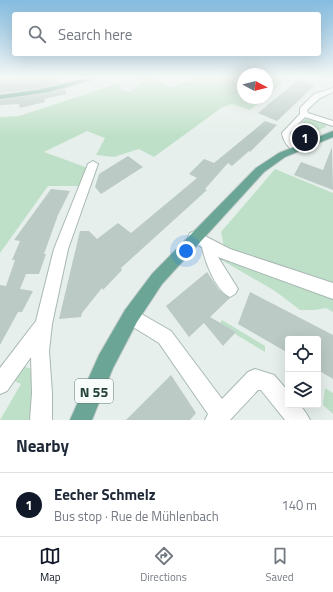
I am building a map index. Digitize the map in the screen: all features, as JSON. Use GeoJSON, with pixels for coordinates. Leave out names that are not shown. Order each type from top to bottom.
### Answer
{"type":"FeatureCollection","features":[{"type":"Feature","properties":{"kind":"main road","name":"N 55"},"geometry":{"type":"LineString","coordinates":[[81,420],[106,362],[131,316],[157,279],[195,237],[260,170],[282,155],[296,148],[333,134]]}},
{"type":"Feature","properties":{"kind":"street"},"geometry":{"type":"LineString","coordinates":[[296,148],[287,139],[286,133],[304,114],[303,110],[316,97]]}},
{"type":"Feature","properties":{"kind":"street"},"geometry":{"type":"LineString","coordinates":[[304,114],[333,124]]}},
{"type":"Feature","properties":{"kind":"street"},"geometry":{"type":"LineString","coordinates":[[41,420],[42,393],[40,351],[44,324],[61,249],[93,164]]}},
{"type":"Feature","properties":{"kind":"street"},"geometry":{"type":"LineString","coordinates":[[195,237],[226,254],[333,291]]}},
{"type":"Feature","properties":{"kind":"street"},"geometry":{"type":"LineString","coordinates":[[208,245],[212,262],[230,289]]}},
{"type":"Feature","properties":{"kind":"street"},"geometry":{"type":"LineString","coordinates":[[131,316],[165,337],[218,417],[255,379],[267,382],[299,420]]}},
{"type":"Feature","properties":{"kind":"street"},"geometry":{"type":"LineString","coordinates":[[0,384],[44,324]]}},
{"type":"Feature","properties":{"kind":"green space"},"geometry":{"type":"Polygon","coordinates":[[[78,97],[237,97],[237,104],[258,104],[250,110],[232,104],[221,108],[154,157],[139,149],[114,157],[96,155],[105,138],[87,131],[44,152],[88,168],[80,186],[48,186],[0,253],[0,117],[19,116],[78,97]]]}},
{"type":"Feature","properties":{"kind":"green space"},"geometry":{"type":"Polygon","coordinates":[[[311,118],[325,124],[326,127],[299,138],[293,136],[305,119],[311,118]]]}},
{"type":"Feature","properties":{"kind":"green space"},"geometry":{"type":"Polygon","coordinates":[[[275,169],[333,193],[333,312],[326,308],[300,310],[275,291],[218,258],[224,247],[221,232],[275,169]]]}},
{"type":"Feature","properties":{"kind":"green space"},"geometry":{"type":"Polygon","coordinates":[[[222,320],[265,346],[265,352],[220,323],[222,320]]]}},
{"type":"Feature","properties":{"kind":"green space"},"geometry":{"type":"Polygon","coordinates":[[[24,366],[33,370],[30,420],[0,420],[21,384],[12,380],[24,366]]]}},
{"type":"Feature","properties":{"kind":"green space"},"geometry":{"type":"Polygon","coordinates":[[[325,388],[333,393],[333,414],[323,405],[325,388]]]}},
{"type":"Feature","properties":{"kind":"building"},"geometry":{"type":"Polygon","coordinates":[[[24,97],[55,97],[44,99],[45,102],[20,108],[19,104],[0,105],[0,100],[24,97]]]}},
{"type":"Feature","properties":{"kind":"building"},"geometry":{"type":"Polygon","coordinates":[[[278,97],[303,97],[277,121],[258,113],[269,104],[273,104],[273,101],[278,97]]]}},
{"type":"Feature","properties":{"kind":"building"},"geometry":{"type":"Polygon","coordinates":[[[265,121],[277,125],[250,152],[249,151],[232,166],[228,163],[205,189],[207,190],[121,268],[122,270],[103,290],[102,288],[82,313],[81,317],[59,319],[80,231],[89,231],[97,239],[118,223],[131,233],[197,178],[189,174],[204,159],[214,163],[265,121]]]}},
{"type":"Feature","properties":{"kind":"building"},"geometry":{"type":"Polygon","coordinates":[[[332,147],[333,190],[294,175],[301,162],[323,170],[332,147]]]}},
{"type":"Feature","properties":{"kind":"building"},"geometry":{"type":"Polygon","coordinates":[[[128,156],[143,167],[101,194],[95,187],[99,174],[128,156]]]}},
{"type":"Feature","properties":{"kind":"building"},"geometry":{"type":"Polygon","coordinates":[[[51,189],[70,191],[58,215],[44,254],[46,254],[39,274],[26,274],[20,289],[33,291],[22,312],[18,312],[0,345],[0,285],[6,286],[15,260],[12,260],[20,241],[14,240],[51,189]]]}},
{"type":"Feature","properties":{"kind":"building"},"geometry":{"type":"Polygon","coordinates":[[[207,272],[219,290],[230,298],[210,317],[236,332],[223,346],[204,323],[189,337],[166,306],[207,272]]]}},
{"type":"Feature","properties":{"kind":"building"},"geometry":{"type":"Polygon","coordinates":[[[250,292],[333,335],[333,379],[321,372],[321,336],[285,336],[285,351],[238,324],[250,292]]]}},
{"type":"Feature","properties":{"kind":"building"},"geometry":{"type":"Polygon","coordinates":[[[171,375],[196,413],[190,420],[126,420],[171,375]]]}},
{"type":"Feature","properties":{"kind":"place","name":"Eecher Schmelz"},"geometry":{"type":"Point","coordinates":[305,138]}}]}
